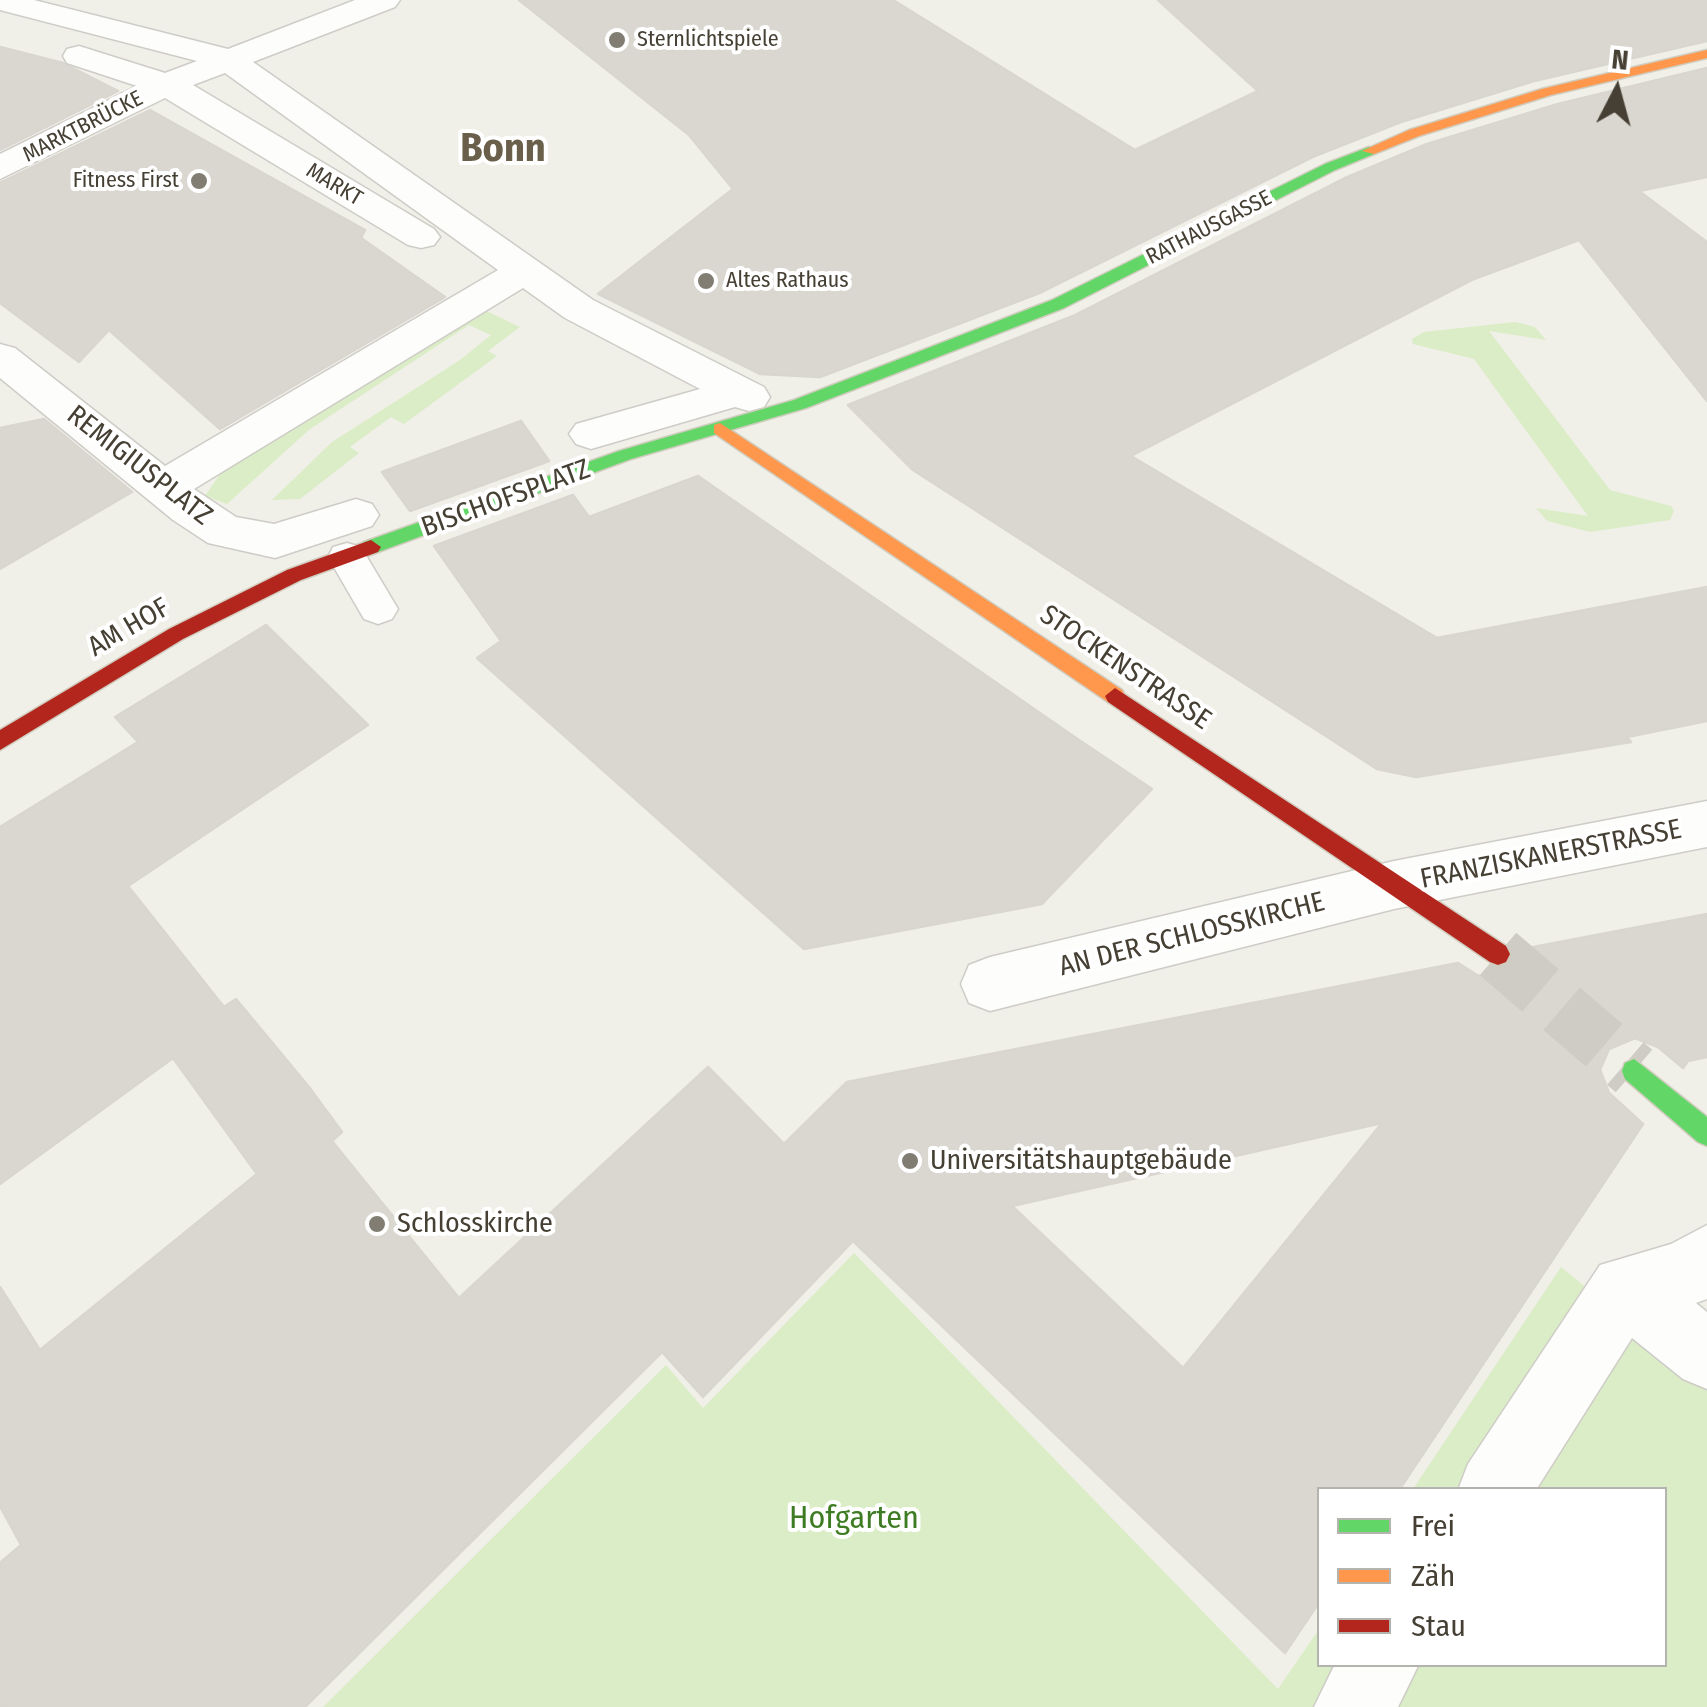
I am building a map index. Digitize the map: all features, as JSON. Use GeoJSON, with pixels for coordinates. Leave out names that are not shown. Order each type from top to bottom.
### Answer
{"type":"FeatureCollection","features":[{"type":"Feature","properties":{"kind":"street"},"geometry":{"type":"LineString","coordinates":[[166,84],[384,0]]}},
{"type":"Feature","properties":{"kind":"street","name":"MARKT"},"geometry":{"type":"LineString","coordinates":[[0,1],[226,58],[499,286]]}},
{"type":"Feature","properties":{"kind":"street","name":"MARKT"},"geometry":{"type":"LineString","coordinates":[[0,30],[166,84],[499,286],[579,309],[736,406]]}},
{"type":"Feature","properties":{"kind":"street","name":"RATHAUSGASSE"},"geometry":{"type":"LineString","coordinates":[[736,406],[800,404],[1058,304],[1330,166],[1414,133],[1547,92],[1707,54]]}},
{"type":"Feature","properties":{"kind":"street","name":"MARKTBRÜCKE"},"geometry":{"type":"LineString","coordinates":[[0,168],[166,84]]}},
{"type":"Feature","properties":{"kind":"street"},"geometry":{"type":"LineString","coordinates":[[162,488],[499,286]]}},
{"type":"Feature","properties":{"kind":"street","name":"REMIGIUSPLATZ"},"geometry":{"type":"LineString","coordinates":[[0,356],[189,509],[238,536]]}},
{"type":"Feature","properties":{"kind":"street","name":"REMIGIUSPLATZ"},"geometry":{"type":"LineString","coordinates":[[0,399],[44,391]]}},
{"type":"Feature","properties":{"kind":"street","name":"BISCHOFSPLATZ"},"geometry":{"type":"LineString","coordinates":[[591,434],[736,406]]}},
{"type":"Feature","properties":{"kind":"street","name":"BISCHOFSPLATZ"},"geometry":{"type":"LineString","coordinates":[[238,536],[275,541],[351,536],[625,455],[736,406]]}},
{"type":"Feature","properties":{"kind":"street","name":"STOCKENSTRASSE"},"geometry":{"type":"LineString","coordinates":[[736,406],[1394,885],[1498,954]]}},
{"type":"Feature","properties":{"kind":"street","name":"BISCHOFSPLATZ"},"geometry":{"type":"LineString","coordinates":[[294,575],[351,536]]}},
{"type":"Feature","properties":{"kind":"street","name":"AM HOF"},"geometry":{"type":"LineString","coordinates":[[0,741],[176,634],[294,575]]}},
{"type":"Feature","properties":{"kind":"street","name":"FRANZISKANERSTRASSE"},"geometry":{"type":"LineString","coordinates":[[1394,885],[1707,824]]}},
{"type":"Feature","properties":{"kind":"street","name":"AN DER SCHLOSSKIRCHE"},"geometry":{"type":"LineString","coordinates":[[990,984],[1394,885]]}},
{"type":"Feature","properties":{"kind":"street"},"geometry":{"type":"LineString","coordinates":[[1634,1072],[1707,1133]]}},
{"type":"Feature","properties":{"kind":"street"},"geometry":{"type":"LineString","coordinates":[[1496,1487],[1624,1289],[1687,1274],[1707,1258]]}},
{"type":"Feature","properties":{"kind":"street"},"geometry":{"type":"LineString","coordinates":[[1624,1289],[1707,1355]]}},
{"type":"Feature","properties":{"kind":"lane"},"geometry":{"type":"LineString","coordinates":[[351,536],[378,609]]}},
{"type":"Feature","properties":{"kind":"green space"},"geometry":{"type":"Polygon","coordinates":[[[478,307],[520,327],[488,351],[497,356],[404,424],[391,417],[350,447],[359,453],[300,499],[272,500],[332,442],[460,360],[491,335],[469,325],[310,429],[227,504],[205,496],[229,461],[478,307]]]}},
{"type":"Feature","properties":{"kind":"green space"},"geometry":{"type":"Polygon","coordinates":[[[1515,322],[1535,327],[1546,340],[1489,331],[1610,490],[1671,506],[1674,511],[1670,520],[1590,532],[1547,521],[1536,508],[1588,516],[1474,359],[1413,344],[1412,339],[1424,332],[1515,322]]]}},
{"type":"Feature","properties":{"kind":"green space","name":"Hofgarten"},"geometry":{"type":"Polygon","coordinates":[[[854,1253],[1278,1689],[1317,1632],[1317,1667],[1667,1667],[1667,1487],[1414,1487],[1561,1267],[1707,1386],[1707,1707],[323,1707],[666,1365],[703,1408],[854,1253]]]}},
{"type":"Feature","properties":{"kind":"building"},"geometry":{"type":"Polygon","coordinates":[[[519,0],[893,0],[1135,150],[1258,91],[1158,0],[1707,0],[1707,41],[1534,81],[1401,122],[1315,156],[1042,292],[820,377],[760,374],[598,294],[733,189],[689,135],[519,0]]]}},
{"type":"Feature","properties":{"kind":"building"},"geometry":{"type":"Polygon","coordinates":[[[0,47],[63,63],[118,91],[0,150],[0,47]]]}},
{"type":"Feature","properties":{"kind":"building"},"geometry":{"type":"Polygon","coordinates":[[[1707,68],[1707,177],[1639,191],[1707,242],[1707,401],[1579,240],[1474,279],[1131,456],[1437,638],[1707,587],[1707,721],[1627,737],[1631,742],[1416,777],[1377,769],[913,470],[848,405],[1073,316],[1345,178],[1427,144],[1558,104],[1707,68]]]}},
{"type":"Feature","properties":{"kind":"building"},"geometry":{"type":"Polygon","coordinates":[[[150,110],[365,230],[361,238],[445,297],[220,429],[109,330],[79,362],[0,303],[0,183],[150,110]]]}},
{"type":"Feature","properties":{"kind":"building"},"geometry":{"type":"Polygon","coordinates":[[[44,419],[132,492],[0,569],[0,428],[44,419]]]}},
{"type":"Feature","properties":{"kind":"building"},"geometry":{"type":"Polygon","coordinates":[[[521,421],[549,461],[410,511],[382,472],[521,421]]]}},
{"type":"Feature","properties":{"kind":"building"},"geometry":{"type":"Polygon","coordinates":[[[698,476],[1152,789],[1042,904],[804,949],[477,658],[501,641],[434,546],[573,495],[589,517],[698,476]]]}},
{"type":"Feature","properties":{"kind":"building","name":"Universitätshauptgebäude"},"geometry":{"type":"Polygon","coordinates":[[[266,625],[368,725],[128,886],[224,1007],[236,999],[309,1087],[342,1132],[332,1141],[459,1298],[708,1067],[784,1144],[847,1082],[1458,963],[1499,983],[1521,974],[1530,956],[1528,948],[1707,914],[1707,1057],[1688,1061],[1683,1068],[1658,1047],[1635,1038],[1609,1049],[1600,1070],[1609,1093],[1643,1124],[1401,1487],[1317,1487],[1317,1605],[1285,1653],[853,1241],[703,1397],[662,1352],[305,1707],[0,1707],[0,1563],[21,1545],[0,1506],[0,1287],[40,1350],[257,1174],[173,1058],[0,1184],[0,827],[138,742],[115,717],[266,625]],[[1382,1123],[1012,1206],[1183,1368],[1382,1123]]]}},
{"type":"Feature","properties":{"kind":"tunnel"},"geometry":{"type":"LineString","coordinates":[[1498,954],[1634,1071]]}},
{"type":"Feature","properties":{"kind":"traffic: fast"},"geometry":{"type":"LineString","coordinates":[[371,547],[625,455],[800,404],[1058,304],[1369,151]]}},
{"type":"Feature","properties":{"kind":"traffic: fast"},"geometry":{"type":"LineString","coordinates":[[1634,1071],[1707,1133]]}},
{"type":"Feature","properties":{"kind":"traffic: slow"},"geometry":{"type":"LineString","coordinates":[[1369,151],[1547,92],[1707,54]]}},
{"type":"Feature","properties":{"kind":"traffic: slow"},"geometry":{"type":"LineString","coordinates":[[720,429],[1115,696]]}},
{"type":"Feature","properties":{"kind":"traffic: jam"},"geometry":{"type":"LineString","coordinates":[[0,741],[176,634],[294,575],[371,547]]}},
{"type":"Feature","properties":{"kind":"traffic: jam"},"geometry":{"type":"LineString","coordinates":[[1115,696],[1498,954]]}},
{"type":"Feature","properties":{"kind":"place","name":"Sternlichtspiele"},"geometry":{"type":"Point","coordinates":[617,40]}},
{"type":"Feature","properties":{"kind":"place","name":"Fitness First"},"geometry":{"type":"Point","coordinates":[199,181]}},
{"type":"Feature","properties":{"kind":"place","name":"Altes Rathaus"},"geometry":{"type":"Point","coordinates":[706,281]}},
{"type":"Feature","properties":{"kind":"place","name":"Universitätshauptgebäude"},"geometry":{"type":"Point","coordinates":[910,1161]}},
{"type":"Feature","properties":{"kind":"place","name":"Schlosskirche"},"geometry":{"type":"Point","coordinates":[377,1224]}},
{"type":"Feature","properties":{"kind":"district","name":"Bonn"},"geometry":{"type":"Point","coordinates":[503,150]}}]}
